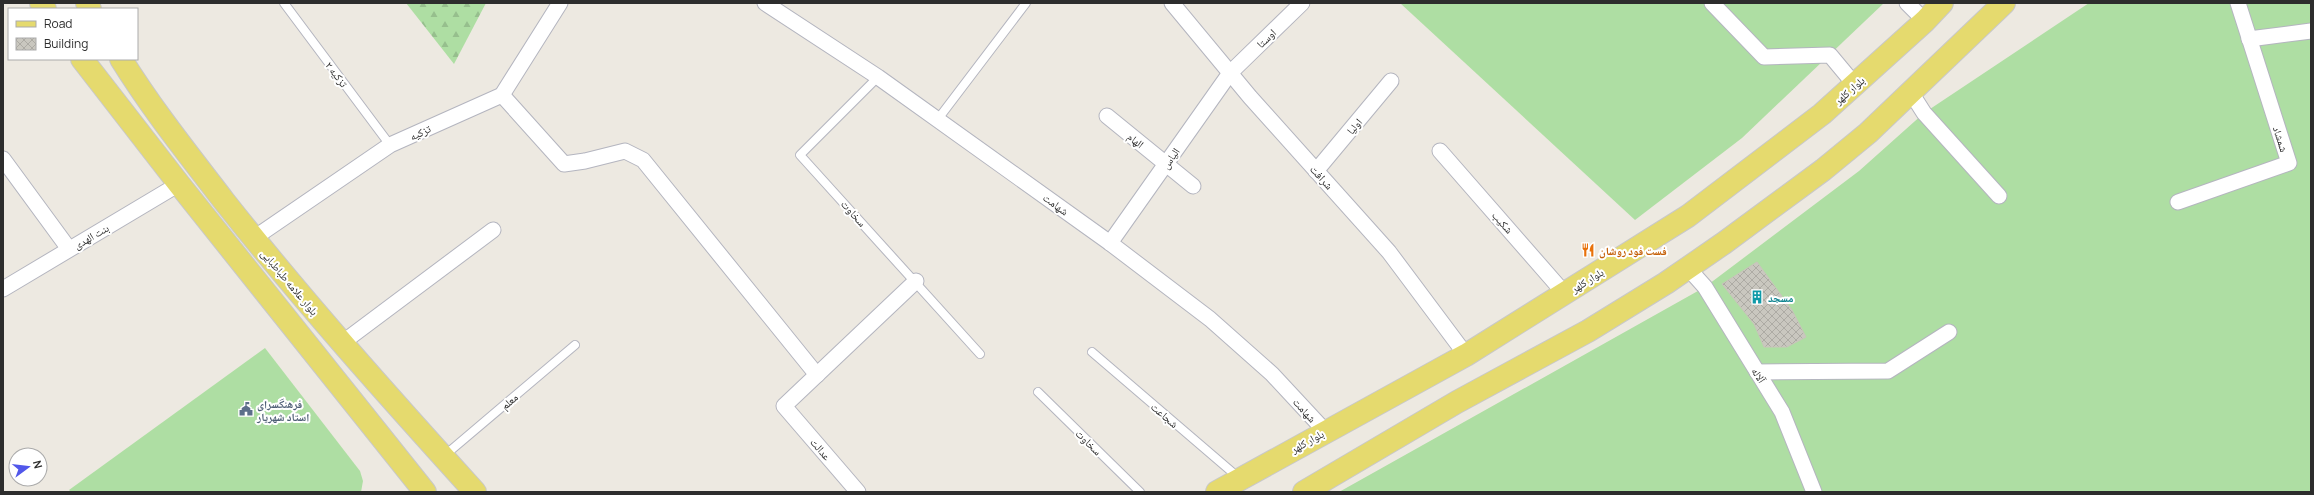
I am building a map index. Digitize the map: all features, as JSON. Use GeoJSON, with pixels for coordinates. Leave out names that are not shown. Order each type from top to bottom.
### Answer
{"type":"FeatureCollection","features":[{"type":"Feature","properties":{"kind":"main road","name":"بلوار کلهر"},"geometry":{"type":"LineString","coordinates":[[1217,492],[1325,431],[1466,355],[1688,216],[1822,114],[1926,21],[1942,3]]}},
{"type":"Feature","properties":{"kind":"main road"},"geometry":{"type":"LineString","coordinates":[[1304,492],[1457,402],[1588,331],[1688,268],[1823,170],[1868,133],[1910,91],[2004,3]]}},
{"type":"Feature","properties":{"kind":"main road"},"geometry":{"type":"LineString","coordinates":[[83,60],[179,184],[425,492]]}},
{"type":"Feature","properties":{"kind":"main road","name":"بلوار علامه طباطبایی"},"geometry":{"type":"LineString","coordinates":[[122,60],[157,115],[254,238],[342,343],[475,492]]}},
{"type":"Feature","properties":{"kind":"street"},"geometry":{"type":"LineString","coordinates":[[560,3],[502,94],[564,164],[585,161],[625,151],[643,160],[817,375],[916,281]]}},
{"type":"Feature","properties":{"kind":"street","name":"شهامت"},"geometry":{"type":"LineString","coordinates":[[765,3],[878,77],[1110,243],[1210,320],[1272,374],[1325,431]]}},
{"type":"Feature","properties":{"kind":"street","name":"شرافت"},"geometry":{"type":"LineString","coordinates":[[1173,3],[1230,73],[1389,252],[1466,355]]}},
{"type":"Feature","properties":{"kind":"street","name":"اوستا"},"geometry":{"type":"LineString","coordinates":[[1230,73],[1302,3]]}},
{"type":"Feature","properties":{"kind":"street"},"geometry":{"type":"LineString","coordinates":[[1712,3],[1764,57],[1830,55],[1855,85]]}},
{"type":"Feature","properties":{"kind":"street"},"geometry":{"type":"LineString","coordinates":[[1907,3],[1926,21]]}},
{"type":"Feature","properties":{"kind":"street","name":"شمشاد"},"geometry":{"type":"LineString","coordinates":[[2178,202],[2289,163],[2238,3]]}},
{"type":"Feature","properties":{"kind":"street"},"geometry":{"type":"LineString","coordinates":[[2249,38],[2311,31]]}},
{"type":"Feature","properties":{"kind":"street","name":"الیاس"},"geometry":{"type":"LineString","coordinates":[[1110,243],[1230,73]]}},
{"type":"Feature","properties":{"kind":"street","name":"اولیا"},"geometry":{"type":"LineString","coordinates":[[1316,171],[1391,81]]}},
{"type":"Feature","properties":{"kind":"street"},"geometry":{"type":"LineString","coordinates":[[1910,91],[1924,113],[1999,196]]}},
{"type":"Feature","properties":{"kind":"street","name":"تزکیه"},"geometry":{"type":"LineString","coordinates":[[254,238],[390,146],[502,94]]}},
{"type":"Feature","properties":{"kind":"street","name":"الهام"},"geometry":{"type":"LineString","coordinates":[[1107,116],[1193,186]]}},
{"type":"Feature","properties":{"kind":"street","name":"شکیب"},"geometry":{"type":"LineString","coordinates":[[1440,151],[1565,294]]}},
{"type":"Feature","properties":{"kind":"street"},"geometry":{"type":"LineString","coordinates":[[3,159],[69,249]]}},
{"type":"Feature","properties":{"kind":"street","name":"بنت الهدی"},"geometry":{"type":"LineString","coordinates":[[3,289],[179,184]]}},
{"type":"Feature","properties":{"kind":"street"},"geometry":{"type":"LineString","coordinates":[[342,343],[493,230]]}},
{"type":"Feature","properties":{"kind":"street","name":"آلاله"},"geometry":{"type":"LineString","coordinates":[[1688,268],[1705,287],[1782,412],[1814,492]]}},
{"type":"Feature","properties":{"kind":"street"},"geometry":{"type":"LineString","coordinates":[[1757,372],[1888,371],[1949,332]]}},
{"type":"Feature","properties":{"kind":"street","name":"عدالت"},"geometry":{"type":"LineString","coordinates":[[817,375],[784,406],[858,492]]}},
{"type":"Feature","properties":{"kind":"lane","name":"تزکیه ۲"},"geometry":{"type":"LineString","coordinates":[[284,3],[390,146]]}},
{"type":"Feature","properties":{"kind":"lane"},"geometry":{"type":"LineString","coordinates":[[938,119],[1026,3]]}},
{"type":"Feature","properties":{"kind":"lane","name":"سخاوت"},"geometry":{"type":"LineString","coordinates":[[878,77],[800,155],[916,281],[980,354]]}},
{"type":"Feature","properties":{"kind":"lane","name":"معلم"},"geometry":{"type":"LineString","coordinates":[[443,457],[574,345]]}},
{"type":"Feature","properties":{"kind":"lane","name":"شجاعت"},"geometry":{"type":"LineString","coordinates":[[1092,352],[1239,479]]}},
{"type":"Feature","properties":{"kind":"lane","name":"سخاوت"},"geometry":{"type":"LineString","coordinates":[[1038,392],[1140,492]]}},
{"type":"Feature","properties":{"kind":"green space"},"geometry":{"type":"Polygon","coordinates":[[[406,3],[486,3],[454,64],[406,3]]]}},
{"type":"Feature","properties":{"kind":"green space"},"geometry":{"type":"Polygon","coordinates":[[[1400,3],[1884,3],[1742,138],[1635,220],[1400,3]]]}},
{"type":"Feature","properties":{"kind":"green space"},"geometry":{"type":"Polygon","coordinates":[[[2089,3],[2311,3],[2311,492],[1339,492],[1705,287],[1859,171],[1924,113],[2089,3]]]}},
{"type":"Feature","properties":{"kind":"green space","name":"فرهنگسرای استاد شهریار"},"geometry":{"type":"Polygon","coordinates":[[[265,348],[360,471],[363,481],[361,492],[71,492],[69,490],[265,348]]]}},
{"type":"Feature","properties":{"kind":"building","name":"مسجد"},"geometry":{"type":"Polygon","coordinates":[[[1757,262],[1792,310],[1806,337],[1787,347],[1764,347],[1754,324],[1722,284],[1757,262]]]}},
{"type":"Feature","properties":{"kind":"place","name":"فست فود روشان"},"geometry":{"type":"Point","coordinates":[1588,250]}},
{"type":"Feature","properties":{"kind":"place","name":"مسجد"},"geometry":{"type":"Point","coordinates":[1757,297]}},
{"type":"Feature","properties":{"kind":"place","name":"فرهنگسرای استاد شهریار"},"geometry":{"type":"Point","coordinates":[246,409]}}]}
